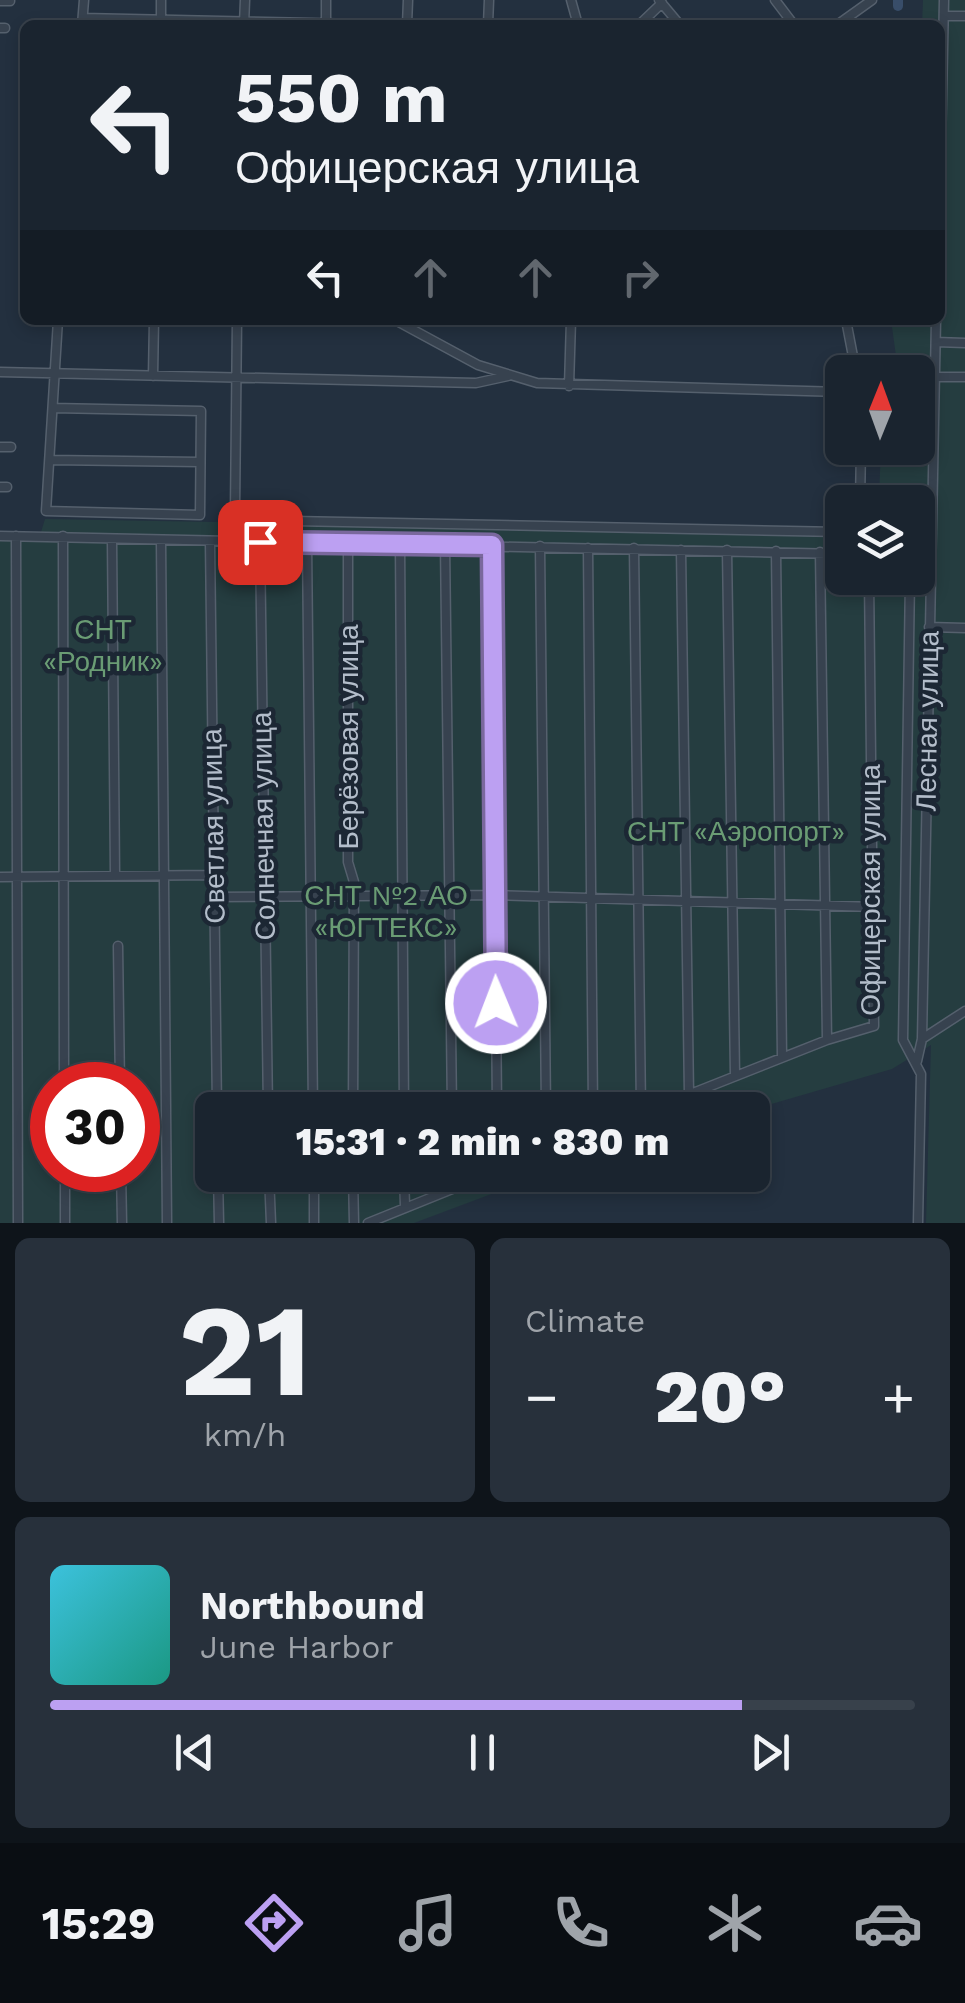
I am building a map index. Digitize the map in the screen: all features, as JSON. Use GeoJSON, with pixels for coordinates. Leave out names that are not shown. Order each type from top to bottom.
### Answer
{"type":"FeatureCollection","features":[{"type":"Feature","properties":{"kind":"street"},"geometry":{"type":"LineString","coordinates":[[775,0],[790,20]]}},
{"type":"Feature","properties":{"kind":"street"},"geometry":{"type":"LineString","coordinates":[[844,20],[872,0]]}},
{"type":"Feature","properties":{"kind":"street"},"geometry":{"type":"LineString","coordinates":[[944,0],[944,20]]}},
{"type":"Feature","properties":{"kind":"street"},"geometry":{"type":"LineString","coordinates":[[0,1],[10,1]]}},
{"type":"Feature","properties":{"kind":"street"},"geometry":{"type":"LineString","coordinates":[[944,16],[965,16]]}},
{"type":"Feature","properties":{"kind":"street"},"geometry":{"type":"LineString","coordinates":[[53,408],[200,411],[200,515],[46,511],[58,325]]}},
{"type":"Feature","properties":{"kind":"street"},"geometry":{"type":"LineString","coordinates":[[153,376],[154,325]]}},
{"type":"Feature","properties":{"kind":"street"},"geometry":{"type":"LineString","coordinates":[[237,325],[235,510],[251,522],[825,532]]}},
{"type":"Feature","properties":{"kind":"street"},"geometry":{"type":"LineString","coordinates":[[404,325],[452,354],[508,376],[568,386],[825,392]]}},
{"type":"Feature","properties":{"kind":"street"},"geometry":{"type":"LineString","coordinates":[[568,386],[571,325]]}},
{"type":"Feature","properties":{"kind":"street"},"geometry":{"type":"LineString","coordinates":[[847,325],[853,355]]}},
{"type":"Feature","properties":{"kind":"street","name":"Лесная улица"},"geometry":{"type":"LineString","coordinates":[[935,355],[936,325]]}},
{"type":"Feature","properties":{"kind":"street"},"geometry":{"type":"LineString","coordinates":[[936,342],[965,342]]}},
{"type":"Feature","properties":{"kind":"street"},"geometry":{"type":"LineString","coordinates":[[0,372],[476,383],[508,376]]}},
{"type":"Feature","properties":{"kind":"street"},"geometry":{"type":"LineString","coordinates":[[935,377],[965,377]]}},
{"type":"Feature","properties":{"kind":"street"},"geometry":{"type":"LineString","coordinates":[[0,447],[11,447]]}},
{"type":"Feature","properties":{"kind":"street"},"geometry":{"type":"LineString","coordinates":[[50,460],[200,462]]}},
{"type":"Feature","properties":{"kind":"street","name":"Лесная улица"},"geometry":{"type":"LineString","coordinates":[[917,1061],[922,1039],[931,465]]}},
{"type":"Feature","properties":{"kind":"street"},"geometry":{"type":"LineString","coordinates":[[0,536],[825,552]]}},
{"type":"Feature","properties":{"kind":"street"},"geometry":{"type":"LineString","coordinates":[[16,536],[18,1223]]}},
{"type":"Feature","properties":{"kind":"street"},"geometry":{"type":"LineString","coordinates":[[63,536],[64,1062]]}},
{"type":"Feature","properties":{"kind":"street"},"geometry":{"type":"LineString","coordinates":[[115,875],[118,540]]}},
{"type":"Feature","properties":{"kind":"street"},"geometry":{"type":"LineString","coordinates":[[161,541],[167,1223]]}},
{"type":"Feature","properties":{"kind":"street","name":"Светлая улица"},"geometry":{"type":"LineString","coordinates":[[210,541],[217,1092]]}},
{"type":"Feature","properties":{"kind":"street","name":"Солнечная улица"},"geometry":{"type":"LineString","coordinates":[[260,542],[268,1092]]}},
{"type":"Feature","properties":{"kind":"street"},"geometry":{"type":"LineString","coordinates":[[307,543],[313,1092]]}},
{"type":"Feature","properties":{"kind":"street"},"geometry":{"type":"LineString","coordinates":[[400,543],[404,1092]]}},
{"type":"Feature","properties":{"kind":"street","name":"Берёзовая улица"},"geometry":{"type":"LineString","coordinates":[[348,544],[353,1092]]}},
{"type":"Feature","properties":{"kind":"street"},"geometry":{"type":"LineString","coordinates":[[446,544],[452,1092]]}},
{"type":"Feature","properties":{"kind":"street"},"geometry":{"type":"LineString","coordinates":[[492,545],[497,1092]]}},
{"type":"Feature","properties":{"kind":"street"},"geometry":{"type":"LineString","coordinates":[[540,546],[546,1092]]}},
{"type":"Feature","properties":{"kind":"street"},"geometry":{"type":"LineString","coordinates":[[588,548],[594,1092]]}},
{"type":"Feature","properties":{"kind":"street"},"geometry":{"type":"LineString","coordinates":[[634,548],[641,1092]]}},
{"type":"Feature","properties":{"kind":"street"},"geometry":{"type":"LineString","coordinates":[[681,550],[689,1092]]}},
{"type":"Feature","properties":{"kind":"street"},"geometry":{"type":"LineString","coordinates":[[727,550],[735,1075]]}},
{"type":"Feature","properties":{"kind":"street"},"geometry":{"type":"LineString","coordinates":[[776,552],[782,1057]]}},
{"type":"Feature","properties":{"kind":"street"},"geometry":{"type":"LineString","coordinates":[[820,552],[828,1040]]}},
{"type":"Feature","properties":{"kind":"street","name":"Офицерская улица"},"geometry":{"type":"LineString","coordinates":[[696,1092],[874,1026],[868,595]]}},
{"type":"Feature","properties":{"kind":"street","name":"Лесная улица"},"geometry":{"type":"LineString","coordinates":[[910,595],[903,1040],[921,1074],[918,1223]]}},
{"type":"Feature","properties":{"kind":"street"},"geometry":{"type":"LineString","coordinates":[[929,628],[965,628]]}},
{"type":"Feature","properties":{"kind":"street"},"geometry":{"type":"LineString","coordinates":[[0,877],[213,875]]}},
{"type":"Feature","properties":{"kind":"street"},"geometry":{"type":"LineString","coordinates":[[214,897],[544,896],[874,907]]}},
{"type":"Feature","properties":{"kind":"street"},"geometry":{"type":"LineString","coordinates":[[118,946],[120,1062]]}},
{"type":"Feature","properties":{"kind":"street"},"geometry":{"type":"LineString","coordinates":[[922,1039],[965,1011]]}},
{"type":"Feature","properties":{"kind":"street"},"geometry":{"type":"LineString","coordinates":[[65,1192],[65,1223]]}},
{"type":"Feature","properties":{"kind":"street"},"geometry":{"type":"LineString","coordinates":[[121,1192],[122,1223]]}},
{"type":"Feature","properties":{"kind":"street"},"geometry":{"type":"LineString","coordinates":[[218,1192],[219,1223]]}},
{"type":"Feature","properties":{"kind":"street"},"geometry":{"type":"LineString","coordinates":[[270,1192],[271,1223]]}},
{"type":"Feature","properties":{"kind":"street"},"geometry":{"type":"LineString","coordinates":[[314,1192],[314,1223]]}},
{"type":"Feature","properties":{"kind":"street"},"geometry":{"type":"LineString","coordinates":[[353,1192],[354,1223]]}},
{"type":"Feature","properties":{"kind":"street"},"geometry":{"type":"LineString","coordinates":[[405,1192],[405,1206]]}},
{"type":"Feature","properties":{"kind":"street"},"geometry":{"type":"LineString","coordinates":[[368,1223],[440,1192]]}},
{"type":"Feature","properties":{"kind":"green space"},"geometry":{"type":"Polygon","coordinates":[[[923,0],[965,0],[965,1223],[926,1223],[931,1045],[892,1069],[770,1104],[770,1092],[195,1092],[195,1192],[497,1192],[414,1223],[0,1223],[0,541],[825,554],[825,595],[935,595],[935,485],[879,485],[880,465],[935,465],[935,355],[896,355],[892,325],[945,325],[945,20],[922,20],[923,0]]]}},
{"type":"Feature","properties":{"kind":"green space"},"geometry":{"type":"Polygon","coordinates":[[[45,519],[825,533],[825,551],[41,532],[45,519]]]}},
{"type":"Feature","properties":{"kind":"waterway"},"geometry":{"type":"LineString","coordinates":[[898,0],[898,6]]}},
{"type":"Feature","properties":{"kind":"route"},"geometry":{"type":"LineString","coordinates":[[260,542],[492,545],[496,1003]]}},
{"type":"Feature","properties":{"kind":"park label","name":"СНТ «Родник»"},"geometry":{"type":"Point","coordinates":[103,645]}},
{"type":"Feature","properties":{"kind":"park label","name":"СНТ «Аэропорт»"},"geometry":{"type":"Point","coordinates":[736,831]}},
{"type":"Feature","properties":{"kind":"park label","name":"СНТ №2 АО «ЮГТЕКС»"},"geometry":{"type":"Point","coordinates":[386,911]}}]}
